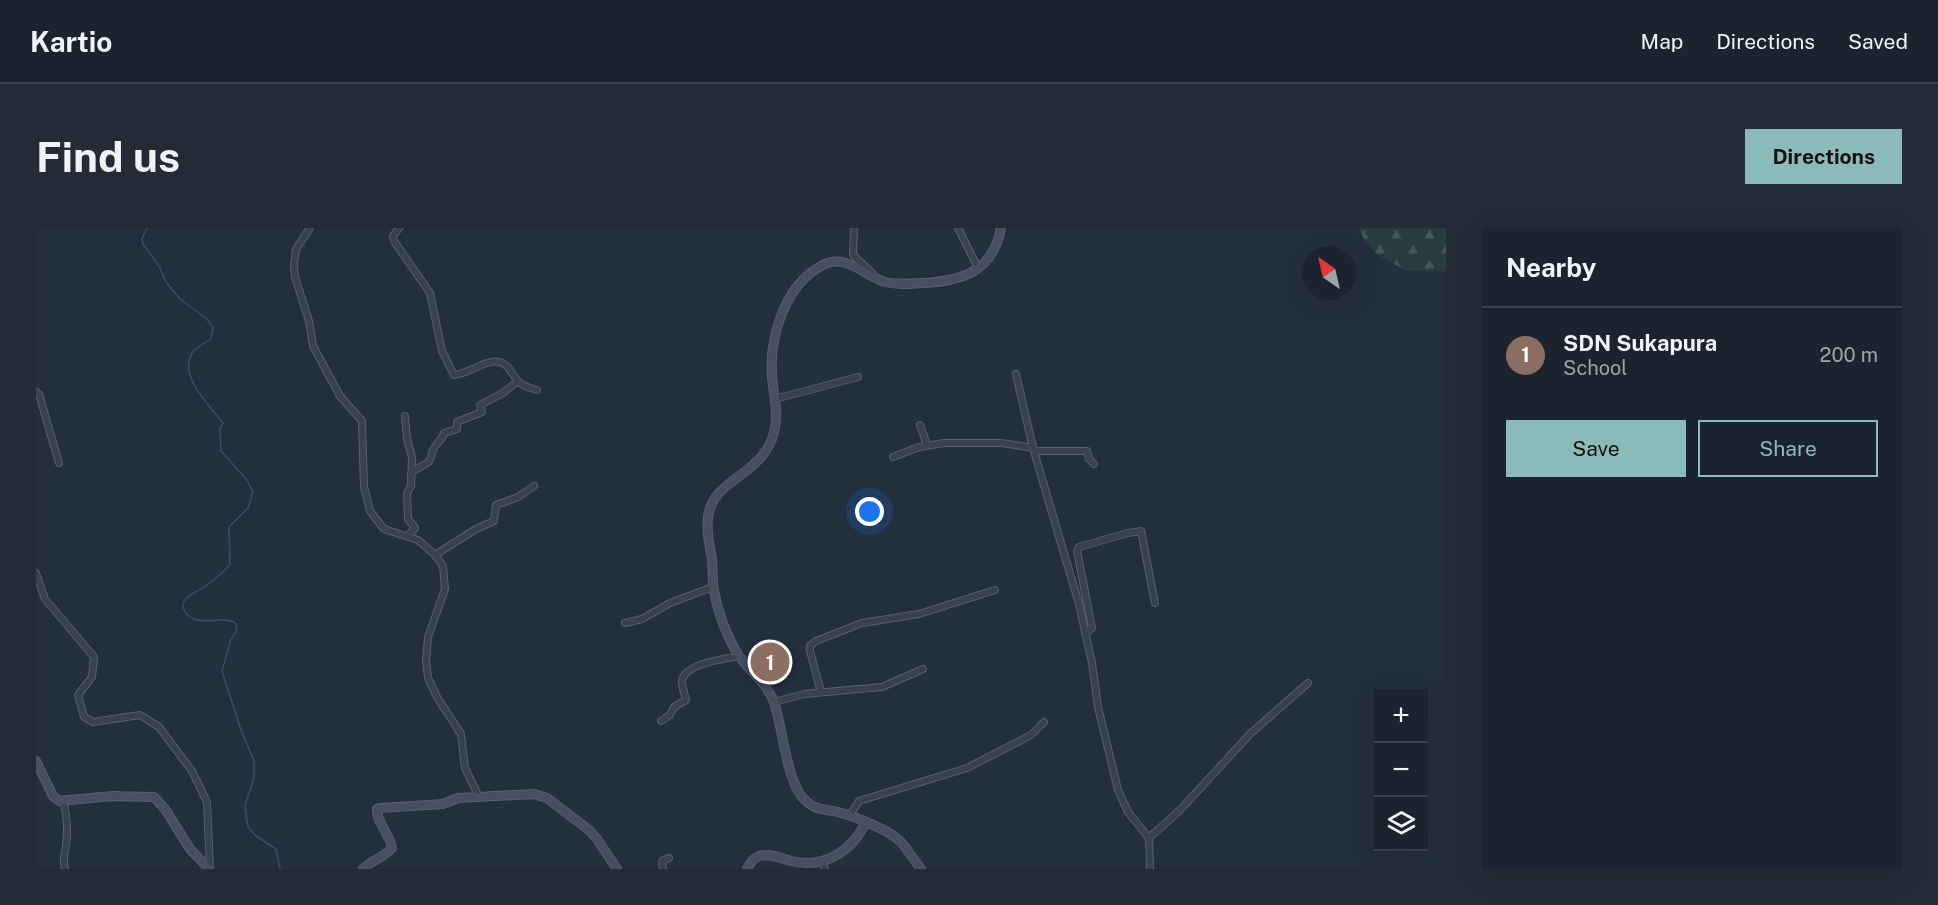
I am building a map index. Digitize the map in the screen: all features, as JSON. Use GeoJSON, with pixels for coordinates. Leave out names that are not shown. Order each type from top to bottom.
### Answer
{"type":"FeatureCollection","features":[{"type":"Feature","properties":{"kind":"main road"},"geometry":{"type":"LineString","coordinates":[[921,869],[901,842],[866,822],[812,807],[803,799],[792,773],[774,702],[763,684],[740,656],[717,606],[708,542],[709,510],[718,493],[753,467],[768,449],[776,418],[772,376],[776,334],[784,305],[818,269],[831,263],[845,263],[874,277],[898,284],[937,283],[961,277],[978,268],[993,253],[1001,228]]}},
{"type":"Feature","properties":{"kind":"main road"},"geometry":{"type":"LineString","coordinates":[[36,760],[53,796],[59,801],[112,796],[154,797],[165,809],[190,849],[210,869]]}},
{"type":"Feature","properties":{"kind":"main road"},"geometry":{"type":"LineString","coordinates":[[363,869],[375,859],[390,852],[392,848],[377,815],[377,809],[443,804],[458,798],[534,794],[547,798],[589,830],[617,869]]}},
{"type":"Feature","properties":{"kind":"main road"},"geometry":{"type":"LineString","coordinates":[[747,869],[753,859],[760,856],[824,866],[857,838],[866,822]]}},
{"type":"Feature","properties":{"kind":"street"},"geometry":{"type":"LineString","coordinates":[[310,228],[296,249],[294,265],[299,294],[309,321],[313,346],[340,396],[362,421],[364,487],[370,511],[384,529],[418,540],[435,555],[443,566],[445,589],[429,637],[426,661],[428,678],[437,697],[461,734],[465,768],[479,797]]}},
{"type":"Feature","properties":{"kind":"street"},"geometry":{"type":"LineString","coordinates":[[399,228],[393,236],[394,241],[430,293],[442,351],[454,375],[462,375],[493,362],[500,362],[512,371],[518,381],[537,390]]}},
{"type":"Feature","properties":{"kind":"street"},"geometry":{"type":"LineString","coordinates":[[854,228],[852,255],[874,277]]}},
{"type":"Feature","properties":{"kind":"street"},"geometry":{"type":"LineString","coordinates":[[958,228],[978,268]]}},
{"type":"Feature","properties":{"kind":"street"},"geometry":{"type":"LineString","coordinates":[[1016,374],[1033,449],[1079,604],[1098,707],[1118,790],[1128,812],[1149,838],[1150,869]]}},
{"type":"Feature","properties":{"kind":"street"},"geometry":{"type":"LineString","coordinates":[[775,399],[858,377]]}},
{"type":"Feature","properties":{"kind":"street"},"geometry":{"type":"LineString","coordinates":[[411,474],[415,468],[428,464],[433,450],[442,441],[444,433],[457,429],[457,422],[482,412],[480,405],[503,393],[518,381]]}},
{"type":"Feature","properties":{"kind":"street"},"geometry":{"type":"LineString","coordinates":[[36,392],[39,394],[59,464]]}},
{"type":"Feature","properties":{"kind":"street"},"geometry":{"type":"LineString","coordinates":[[405,416],[407,439],[412,456],[411,486],[407,493],[408,519],[415,528],[408,536]]}},
{"type":"Feature","properties":{"kind":"street"},"geometry":{"type":"LineString","coordinates":[[920,425],[927,445]]}},
{"type":"Feature","properties":{"kind":"street"},"geometry":{"type":"LineString","coordinates":[[893,457],[927,445],[1002,443],[1033,449],[1087,451],[1089,459],[1094,464]]}},
{"type":"Feature","properties":{"kind":"street"},"geometry":{"type":"LineString","coordinates":[[435,555],[494,520],[496,506],[518,497],[534,486]]}},
{"type":"Feature","properties":{"kind":"street"},"geometry":{"type":"LineString","coordinates":[[1085,634],[1092,628],[1077,551],[1079,547],[1141,531],[1155,603]]}},
{"type":"Feature","properties":{"kind":"street"},"geometry":{"type":"LineString","coordinates":[[36,573],[45,599],[94,657],[92,677],[78,695],[84,717],[93,722],[140,715],[159,727],[192,771],[207,802],[210,869]]}},
{"type":"Feature","properties":{"kind":"street"},"geometry":{"type":"LineString","coordinates":[[625,623],[642,619],[679,599],[713,587]]}},
{"type":"Feature","properties":{"kind":"street"},"geometry":{"type":"LineString","coordinates":[[821,692],[810,651],[813,643],[862,623],[919,614],[995,590]]}},
{"type":"Feature","properties":{"kind":"street"},"geometry":{"type":"LineString","coordinates":[[661,721],[670,715],[674,707],[686,700],[682,682],[689,669],[740,656]]}},
{"type":"Feature","properties":{"kind":"street"},"geometry":{"type":"LineString","coordinates":[[774,702],[821,692],[882,687],[923,669]]}},
{"type":"Feature","properties":{"kind":"street"},"geometry":{"type":"LineString","coordinates":[[1149,838],[1180,810],[1250,734],[1308,683]]}},
{"type":"Feature","properties":{"kind":"street"},"geometry":{"type":"LineString","coordinates":[[850,816],[859,801],[967,768],[1031,735],[1044,722]]}},
{"type":"Feature","properties":{"kind":"street"},"geometry":{"type":"LineString","coordinates":[[63,801],[67,830],[62,858],[65,869]]}},
{"type":"Feature","properties":{"kind":"street"},"geometry":{"type":"LineString","coordinates":[[663,869],[662,861],[669,858]]}},
{"type":"Feature","properties":{"kind":"green space"},"geometry":{"type":"Polygon","coordinates":[[[1359,228],[1446,228],[1446,271],[1407,271],[1376,254],[1359,228]]]}},
{"type":"Feature","properties":{"kind":"waterway"},"geometry":{"type":"LineString","coordinates":[[147,228],[142,239],[143,244],[159,266],[166,282],[180,299],[207,319],[213,328],[211,339],[192,353],[189,371],[197,390],[223,423],[220,429],[221,451],[247,480],[253,492],[248,508],[229,527],[230,565],[211,582],[191,594],[183,606],[186,613],[194,619],[229,621],[234,622],[237,626],[222,671],[241,730],[254,761],[254,778],[245,805],[247,822],[248,827],[256,836],[276,849],[280,869]]}},
{"type":"Feature","properties":{"kind":"place","name":"SDN Sukapura"},"geometry":{"type":"Point","coordinates":[770,662]}}]}
